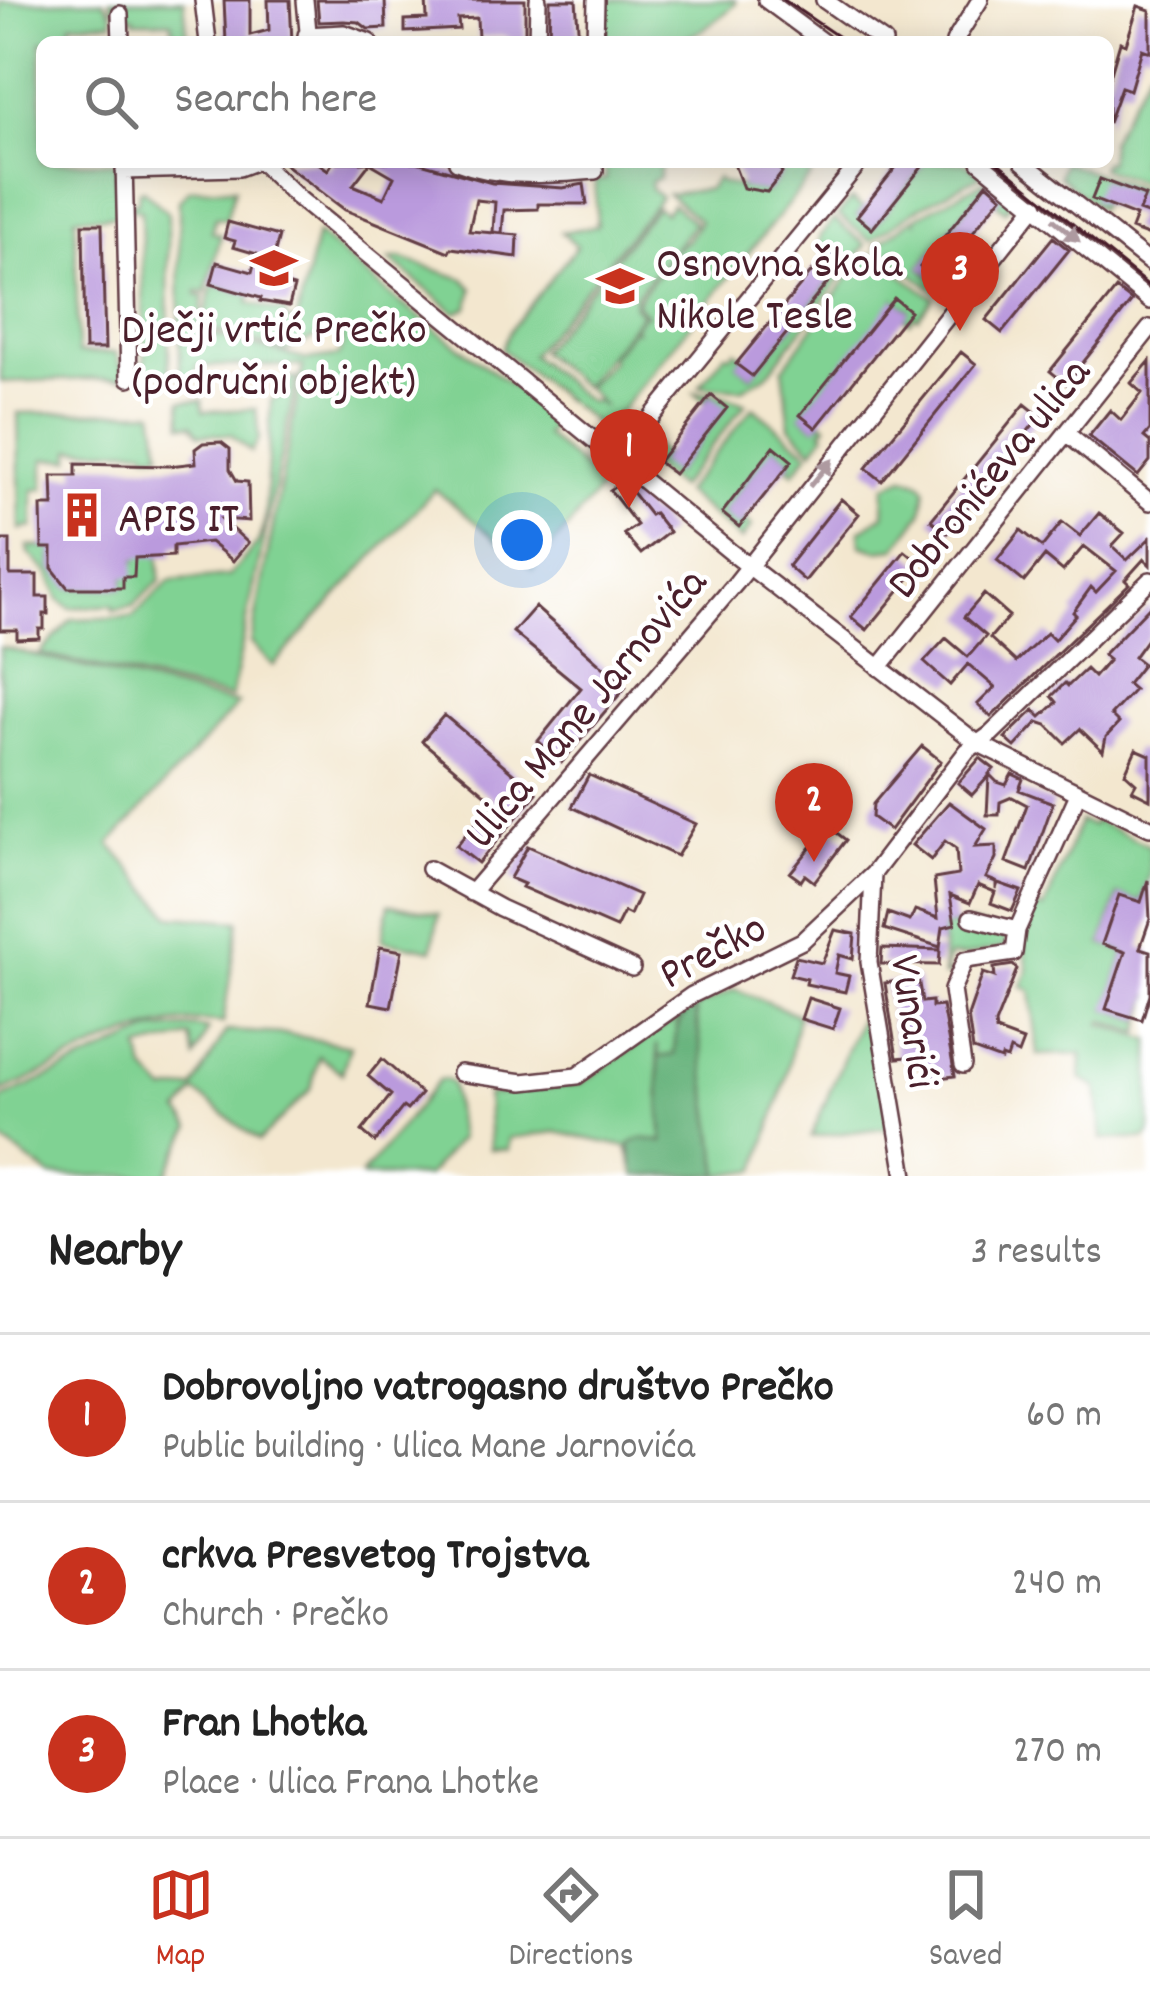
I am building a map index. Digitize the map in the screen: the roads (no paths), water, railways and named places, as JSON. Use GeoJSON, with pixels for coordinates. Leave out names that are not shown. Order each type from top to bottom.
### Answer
{"type":"FeatureCollection","features":[{"type":"Feature","properties":{"kind":"street"},"geometry":{"type":"LineString","coordinates":[[203,0],[207,36]]}},
{"type":"Feature","properties":{"kind":"street"},"geometry":{"type":"LineString","coordinates":[[305,0],[308,36]]}},
{"type":"Feature","properties":{"kind":"street"},"geometry":{"type":"LineString","coordinates":[[537,36],[538,0]]}},
{"type":"Feature","properties":{"kind":"street"},"geometry":{"type":"LineString","coordinates":[[596,0],[596,36]]}},
{"type":"Feature","properties":{"kind":"street"},"geometry":{"type":"LineString","coordinates":[[766,0],[815,36]]}},
{"type":"Feature","properties":{"kind":"street"},"geometry":{"type":"LineString","coordinates":[[824,0],[875,36]]}},
{"type":"Feature","properties":{"kind":"street"},"geometry":{"type":"LineString","coordinates":[[958,36],[980,0]]}},
{"type":"Feature","properties":{"kind":"street"},"geometry":{"type":"LineString","coordinates":[[120,14],[121,36]]}},
{"type":"Feature","properties":{"kind":"street"},"geometry":{"type":"LineString","coordinates":[[322,36],[352,36]]}},
{"type":"Feature","properties":{"kind":"street"},"geometry":{"type":"LineString","coordinates":[[124,168],[129,378]]}},
{"type":"Feature","properties":{"kind":"street","name":"Ulica Mane Jarnovića"},"geometry":{"type":"LineString","coordinates":[[265,168],[748,565],[977,743],[1150,828]]}},
{"type":"Feature","properties":{"kind":"street"},"geometry":{"type":"LineString","coordinates":[[471,168],[541,169]]}},
{"type":"Feature","properties":{"kind":"street"},"geometry":{"type":"LineString","coordinates":[[618,458],[854,168]]}},
{"type":"Feature","properties":{"kind":"street"},"geometry":{"type":"LineString","coordinates":[[988,168],[1150,301]]}},
{"type":"Feature","properties":{"kind":"street"},"geometry":{"type":"LineString","coordinates":[[1031,168],[1150,263]]}},
{"type":"Feature","properties":{"kind":"street"},"geometry":{"type":"LineString","coordinates":[[748,565],[1036,206]]}},
{"type":"Feature","properties":{"kind":"street","name":"Dobronićeva ulica"},"geometry":{"type":"LineString","coordinates":[[879,668],[1150,328]]}},
{"type":"Feature","properties":{"kind":"street"},"geometry":{"type":"LineString","coordinates":[[1066,433],[1144,497],[1150,477]]}},
{"type":"Feature","properties":{"kind":"street","name":"Ulica Mane Jarnovića"},"geometry":{"type":"LineString","coordinates":[[471,892],[748,565]]}},
{"type":"Feature","properties":{"kind":"street","name":"Prečko"},"geometry":{"type":"LineString","coordinates":[[460,1073],[523,1082],[577,1076],[692,995],[802,940],[873,874],[977,743],[1150,580]]}},
{"type":"Feature","properties":{"kind":"street"},"geometry":{"type":"LineString","coordinates":[[963,1066],[952,990],[958,974],[965,960],[1014,953],[1017,930],[1078,794]]}},
{"type":"Feature","properties":{"kind":"street","name":"Ulica Mane Jarnovića"},"geometry":{"type":"LineString","coordinates":[[428,869],[632,968]]}},
{"type":"Feature","properties":{"kind":"street","name":"Vunarići"},"geometry":{"type":"LineString","coordinates":[[873,874],[868,962],[905,1176]]}},
{"type":"Feature","properties":{"kind":"street"},"geometry":{"type":"LineString","coordinates":[[971,918],[1017,930]]}},
{"type":"Feature","properties":{"kind":"tram line"},"geometry":{"type":"LineString","coordinates":[[784,0],[837,36]]}},
{"type":"Feature","properties":{"kind":"tram line"},"geometry":{"type":"LineString","coordinates":[[1004,168],[1150,287]]}},
{"type":"Feature","properties":{"kind":"place","name":"Dječji vrtić Prečko (područni objekt)"},"geometry":{"type":"Point","coordinates":[274,268]}},
{"type":"Feature","properties":{"kind":"place","name":"Osnovna škola Nikole Tesle"},"geometry":{"type":"Point","coordinates":[620,286]}},
{"type":"Feature","properties":{"kind":"place","name":"Fran Lhotka"},"geometry":{"type":"Point","coordinates":[960,331]}},
{"type":"Feature","properties":{"kind":"place","name":"Dobrovoljno vatrogasno društvo Prečko"},"geometry":{"type":"Point","coordinates":[629,508]}},
{"type":"Feature","properties":{"kind":"place","name":"APIS IT"},"geometry":{"type":"Point","coordinates":[82,515]}},
{"type":"Feature","properties":{"kind":"place","name":"crkva Presvetog Trojstva"},"geometry":{"type":"Point","coordinates":[814,862]}}]}
